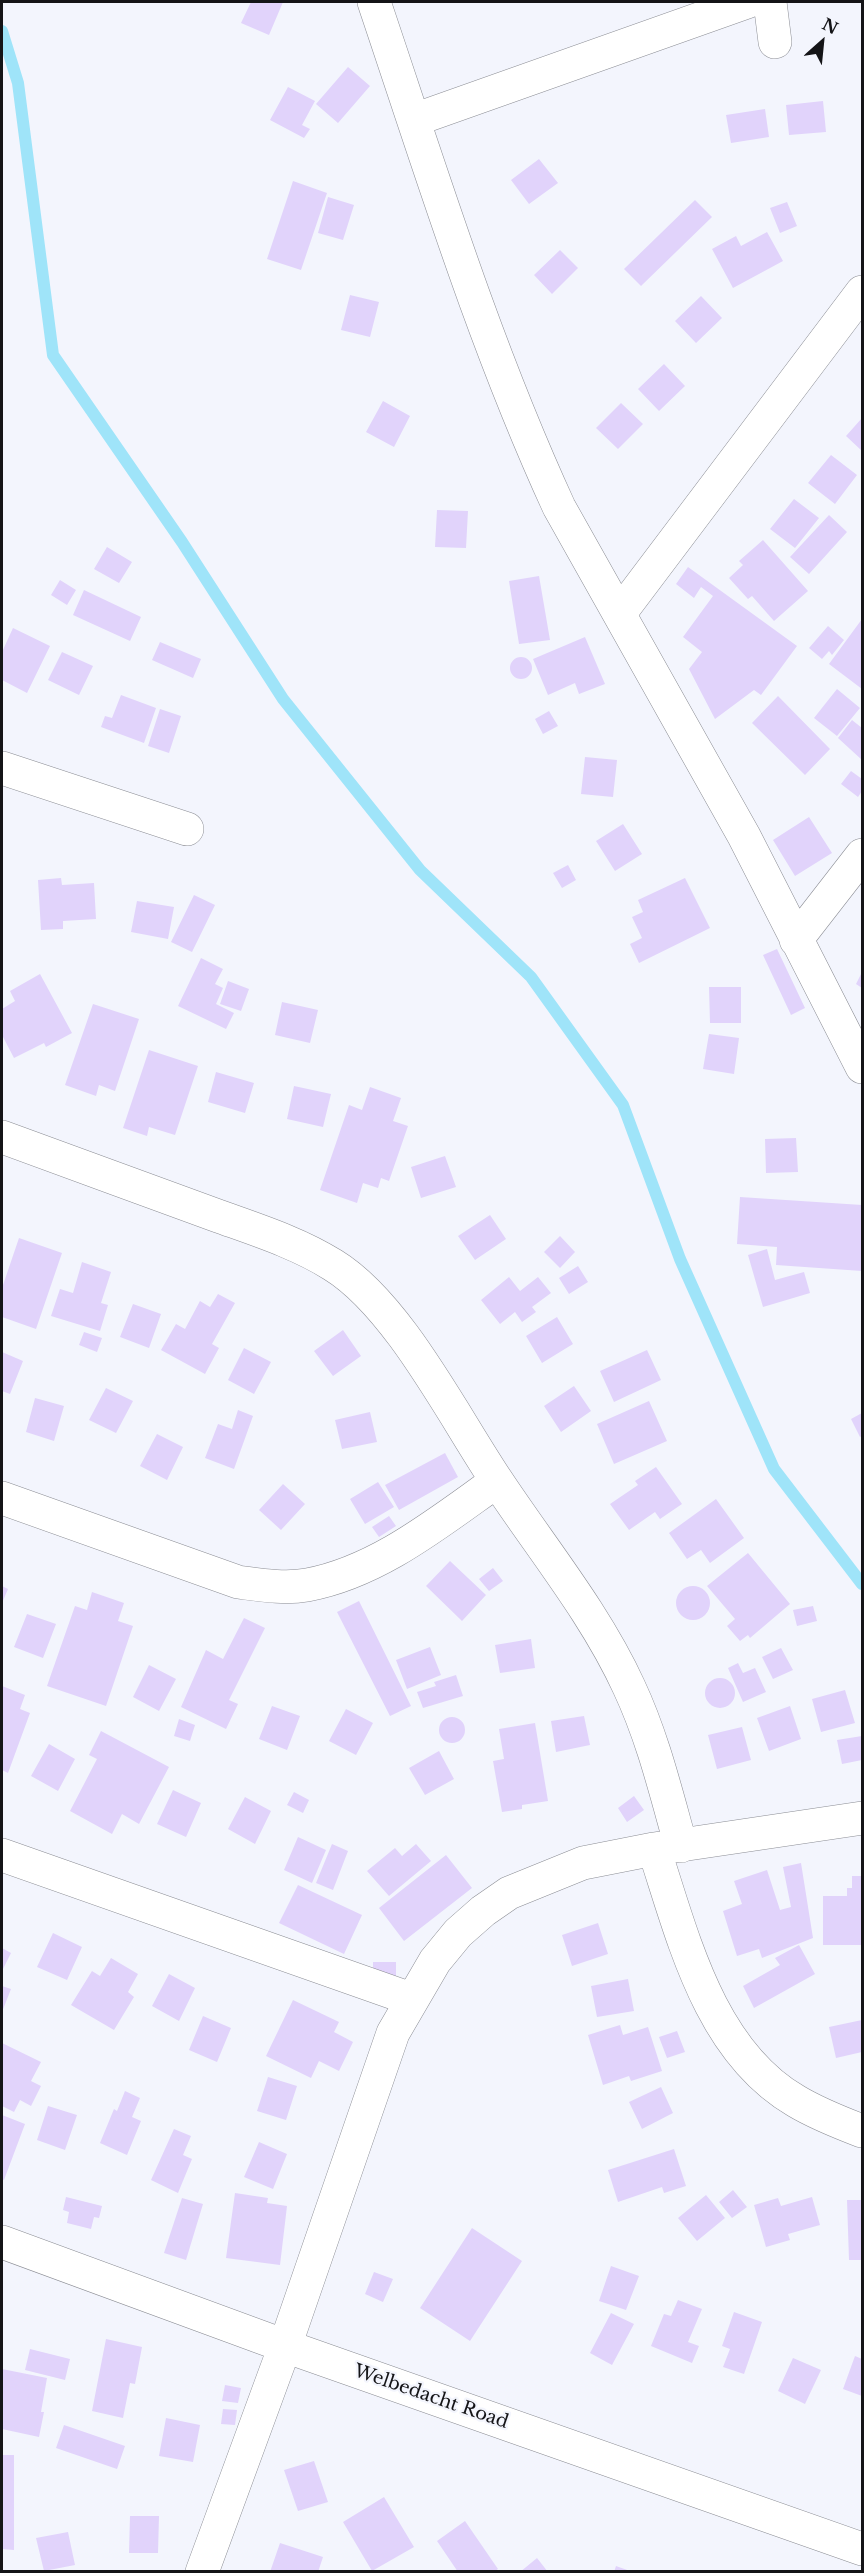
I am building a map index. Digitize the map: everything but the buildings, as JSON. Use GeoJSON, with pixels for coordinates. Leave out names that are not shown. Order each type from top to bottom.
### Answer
{"type":"FeatureCollection","features":[{"type":"Feature","properties":{"kind":"street"},"geometry":{"type":"LineString","coordinates":[[374,2],[469,280],[537,459],[559,507],[744,836],[795,940],[862,1067]]}},
{"type":"Feature","properties":{"kind":"street"},"geometry":{"type":"LineString","coordinates":[[414,120],[747,2]]}},
{"type":"Feature","properties":{"kind":"street"},"geometry":{"type":"LineString","coordinates":[[770,2],[775,42]]}},
{"type":"Feature","properties":{"kind":"street"},"geometry":{"type":"LineString","coordinates":[[620,613],[862,292]]}},
{"type":"Feature","properties":{"kind":"street"},"geometry":{"type":"LineString","coordinates":[[2,768],[187,829]]}},
{"type":"Feature","properties":{"kind":"street"},"geometry":{"type":"LineString","coordinates":[[795,940],[862,855]]}},
{"type":"Feature","properties":{"kind":"street"},"geometry":{"type":"LineString","coordinates":[[2,1137],[267,1234],[335,1266],[374,1301],[401,1333],[497,1481],[589,1615],[620,1668],[652,1745],[668,1848],[694,1970],[718,2019],[746,2057],[769,2082],[796,2102],[862,2131]]}},
{"type":"Feature","properties":{"kind":"street"},"geometry":{"type":"LineString","coordinates":[[2,1498],[238,1582],[271,1587],[306,1585],[339,1576],[376,1560],[415,1538],[497,1481]]}},
{"type":"Feature","properties":{"kind":"street"},"geometry":{"type":"LineString","coordinates":[[202,2571],[285,2346],[393,2033],[435,1961],[458,1933],[483,1911],[509,1893],[583,1863],[862,1818]]}},
{"type":"Feature","properties":{"kind":"street"},"geometry":{"type":"LineString","coordinates":[[2,1855],[411,1999]]}},
{"type":"Feature","properties":{"kind":"street","name":"Welbedacht Road"},"geometry":{"type":"LineString","coordinates":[[2,2242],[285,2346],[862,2549]]}},
{"type":"Feature","properties":{"kind":"waterway"},"geometry":{"type":"LineString","coordinates":[[2,31],[18,83],[53,355],[182,542],[283,699],[420,870],[531,977],[623,1105],[680,1259],[774,1469],[862,1584]]}}]}
